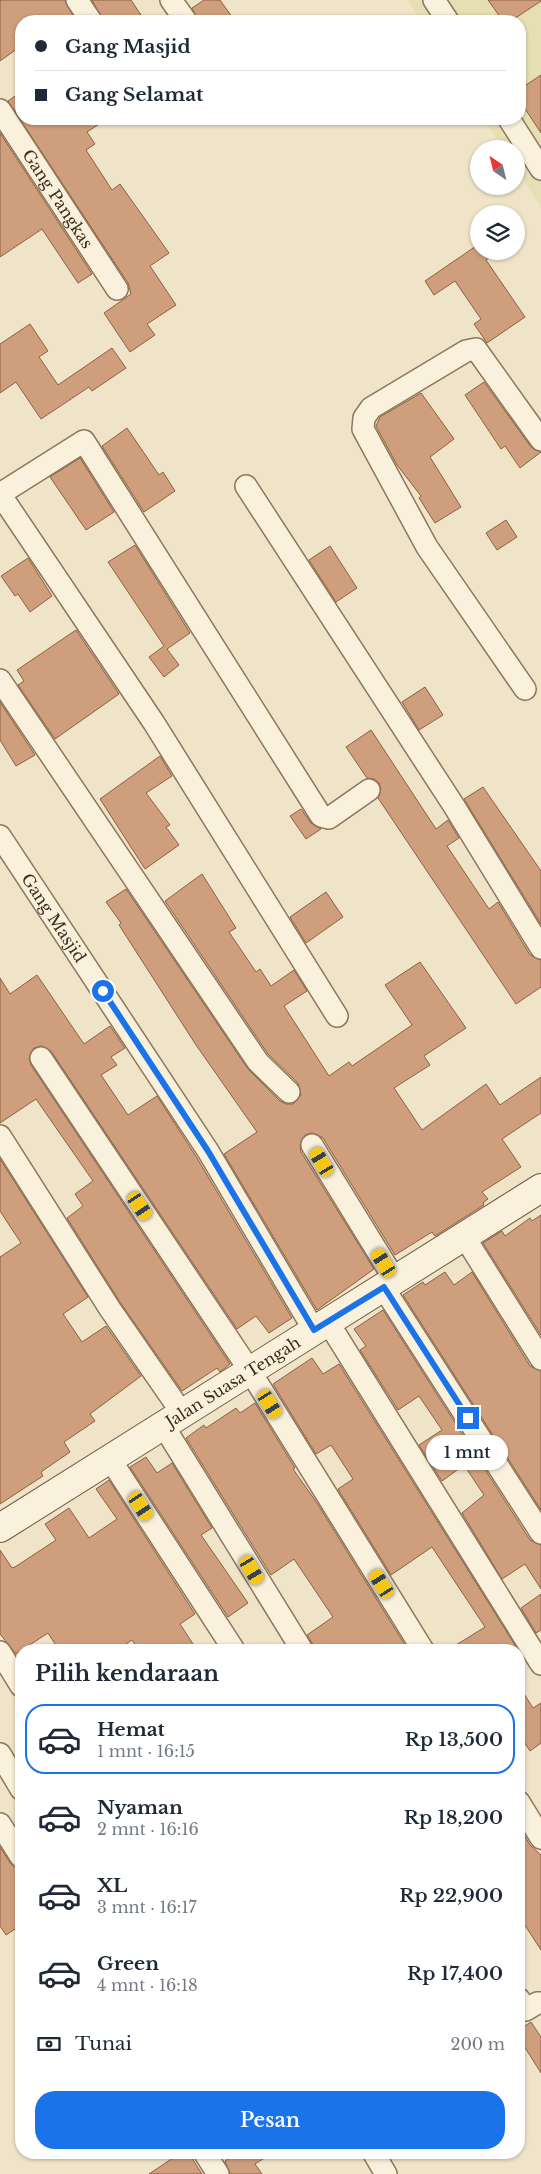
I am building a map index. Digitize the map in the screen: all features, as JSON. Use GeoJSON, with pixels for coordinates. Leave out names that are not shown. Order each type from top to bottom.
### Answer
{"type":"FeatureCollection","features":[{"type":"Feature","properties":{"kind":"street"},"geometry":{"type":"LineString","coordinates":[[77,0],[88,15]]}},
{"type":"Feature","properties":{"kind":"street"},"geometry":{"type":"LineString","coordinates":[[171,0],[182,15]]}},
{"type":"Feature","properties":{"kind":"street"},"geometry":{"type":"LineString","coordinates":[[434,0],[444,15]]}},
{"type":"Feature","properties":{"kind":"street","name":"Gang Pangkas"},"geometry":{"type":"LineString","coordinates":[[0,110],[117,289]]}},
{"type":"Feature","properties":{"kind":"street"},"geometry":{"type":"LineString","coordinates":[[513,125],[541,169]]}},
{"type":"Feature","properties":{"kind":"street"},"geometry":{"type":"LineString","coordinates":[[526,689],[427,547],[362,429],[362,424],[371,408],[466,351],[476,349],[541,440]]}},
{"type":"Feature","properties":{"kind":"street"},"geometry":{"type":"LineString","coordinates":[[337,1016],[154,723],[0,494],[84,441],[321,816],[329,818],[369,790]]}},
{"type":"Feature","properties":{"kind":"street"},"geometry":{"type":"LineString","coordinates":[[246,486],[454,806],[541,948]]}},
{"type":"Feature","properties":{"kind":"street"},"geometry":{"type":"LineString","coordinates":[[0,680],[258,1062],[289,1092]]}},
{"type":"Feature","properties":{"kind":"street","name":"Gang Masjid"},"geometry":{"type":"LineString","coordinates":[[0,836],[208,1151],[541,1664]]}},
{"type":"Feature","properties":{"kind":"street"},"geometry":{"type":"LineString","coordinates":[[41,1058],[250,1371],[419,1644]]}},
{"type":"Feature","properties":{"kind":"street"},"geometry":{"type":"LineString","coordinates":[[0,1136],[110,1309],[299,1644]]}},
{"type":"Feature","properties":{"kind":"street"},"geometry":{"type":"LineString","coordinates":[[312,1145],[389,1283],[541,1533]]}},
{"type":"Feature","properties":{"kind":"street","name":"Jalan Suasa Tengah"},"geometry":{"type":"LineString","coordinates":[[1,1525],[110,1459],[541,1188]]}},
{"type":"Feature","properties":{"kind":"street"},"geometry":{"type":"LineString","coordinates":[[464,1236],[541,1360]]}},
{"type":"Feature","properties":{"kind":"street"},"geometry":{"type":"LineString","coordinates":[[110,1459],[230,1644]]}},
{"type":"Feature","properties":{"kind":"street"},"geometry":{"type":"LineString","coordinates":[[0,1754],[15,1779]]}},
{"type":"Feature","properties":{"kind":"street"},"geometry":{"type":"LineString","coordinates":[[525,1812],[541,1838]]}},
{"type":"Feature","properties":{"kind":"street"},"geometry":{"type":"LineString","coordinates":[[0,1824],[15,1848]]}},
{"type":"Feature","properties":{"kind":"street"},"geometry":{"type":"LineString","coordinates":[[525,2008],[526,2010],[537,2003],[541,2003]]}},
{"type":"Feature","properties":{"kind":"street"},"geometry":{"type":"LineString","coordinates":[[208,2159],[218,2174]]}},
{"type":"Feature","properties":{"kind":"street"},"geometry":{"type":"LineString","coordinates":[[376,2159],[386,2174]]}},
{"type":"Feature","properties":{"kind":"shaded area"},"geometry":{"type":"Polygon","coordinates":[[[408,0],[541,0],[541,207],[525,182],[525,140],[498,140],[488,125],[526,125],[526,15],[418,15],[408,0]]]}},
{"type":"Feature","properties":{"kind":"building"},"geometry":{"type":"Polygon","coordinates":[[[0,0],[65,0],[73,15],[15,15],[15,50],[0,61],[0,0]]]}},
{"type":"Feature","properties":{"kind":"building"},"geometry":{"type":"Polygon","coordinates":[[[92,0],[131,0],[141,15],[100,15],[92,0]]]}},
{"type":"Feature","properties":{"kind":"building"},"geometry":{"type":"Polygon","coordinates":[[[204,0],[220,0],[231,15],[195,15],[192,8],[204,0]]]}},
{"type":"Feature","properties":{"kind":"building"},"geometry":{"type":"Polygon","coordinates":[[[488,0],[541,0],[520,15],[499,15],[488,0]]]}},
{"type":"Feature","properties":{"kind":"building"},"geometry":{"type":"Polygon","coordinates":[[[541,75],[541,133],[526,110],[526,85],[541,75]]]}},
{"type":"Feature","properties":{"kind":"building"},"geometry":{"type":"Polygon","coordinates":[[[15,96],[15,112],[8,101],[15,96]]]}},
{"type":"Feature","properties":{"kind":"building"},"geometry":{"type":"Polygon","coordinates":[[[24,125],[98,125],[87,132],[95,144],[86,150],[112,190],[120,184],[169,253],[150,266],[176,305],[147,324],[155,335],[130,352],[104,313],[131,294],[128,283],[24,125]]]}},
{"type":"Feature","properties":{"kind":"building"},"geometry":{"type":"Polygon","coordinates":[[[0,133],[92,274],[78,283],[42,229],[0,257],[0,133]]]}},
{"type":"Feature","properties":{"kind":"building"},"geometry":{"type":"Polygon","coordinates":[[[470,250],[470,260],[486,260],[525,317],[487,343],[474,324],[481,319],[455,281],[434,295],[425,281],[470,250]]]}},
{"type":"Feature","properties":{"kind":"building"},"geometry":{"type":"Polygon","coordinates":[[[30,324],[48,351],[39,357],[58,385],[112,348],[126,368],[92,391],[89,387],[41,419],[16,382],[0,393],[0,344],[30,324]]]}},
{"type":"Feature","properties":{"kind":"building"},"geometry":{"type":"Polygon","coordinates":[[[484,382],[531,447],[541,452],[520,468],[505,446],[501,449],[465,395],[484,382]]]}},
{"type":"Feature","properties":{"kind":"building"},"geometry":{"type":"Polygon","coordinates":[[[421,393],[454,439],[430,457],[461,507],[435,523],[419,498],[421,496],[397,465],[376,426],[380,417],[421,393]]]}},
{"type":"Feature","properties":{"kind":"building"},"geometry":{"type":"Polygon","coordinates":[[[127,428],[159,475],[163,472],[175,491],[144,512],[102,446],[127,428]]]}},
{"type":"Feature","properties":{"kind":"building"},"geometry":{"type":"Polygon","coordinates":[[[80,458],[114,512],[86,530],[50,477],[80,458]]]}},
{"type":"Feature","properties":{"kind":"building"},"geometry":{"type":"Polygon","coordinates":[[[506,520],[517,537],[497,550],[486,533],[506,520]]]}},
{"type":"Feature","properties":{"kind":"building"},"geometry":{"type":"Polygon","coordinates":[[[135,545],[190,633],[167,649],[179,665],[164,677],[149,657],[164,646],[108,562],[135,545]]]}},
{"type":"Feature","properties":{"kind":"building"},"geometry":{"type":"Polygon","coordinates":[[[330,546],[357,588],[336,602],[309,560],[330,546]]]}},
{"type":"Feature","properties":{"kind":"building"},"geometry":{"type":"Polygon","coordinates":[[[28,558],[52,596],[30,612],[18,594],[15,596],[1,576],[28,558]]]}},
{"type":"Feature","properties":{"kind":"building"},"geometry":{"type":"Polygon","coordinates":[[[76,630],[119,694],[55,739],[18,685],[24,681],[17,670],[76,630]]]}},
{"type":"Feature","properties":{"kind":"building"},"geometry":{"type":"Polygon","coordinates":[[[425,687],[443,715],[419,730],[402,702],[425,687]]]}},
{"type":"Feature","properties":{"kind":"building"},"geometry":{"type":"Polygon","coordinates":[[[0,702],[35,755],[16,766],[0,740],[0,702]]]}},
{"type":"Feature","properties":{"kind":"building"},"geometry":{"type":"Polygon","coordinates":[[[371,730],[436,829],[448,820],[459,838],[447,846],[489,909],[498,902],[530,955],[541,960],[541,987],[516,1004],[378,798],[381,789],[379,783],[374,779],[367,778],[346,747],[371,730]]]}},
{"type":"Feature","properties":{"kind":"building"},"geometry":{"type":"Polygon","coordinates":[[[160,756],[172,776],[146,793],[170,825],[166,827],[179,845],[145,869],[100,799],[160,756]]]}},
{"type":"Feature","properties":{"kind":"building"},"geometry":{"type":"Polygon","coordinates":[[[483,787],[541,871],[541,924],[464,799],[483,787]]]}},
{"type":"Feature","properties":{"kind":"building"},"geometry":{"type":"Polygon","coordinates":[[[301,809],[311,823],[321,829],[306,839],[290,816],[301,809]]]}},
{"type":"Feature","properties":{"kind":"building"},"geometry":{"type":"Polygon","coordinates":[[[202,874],[236,928],[229,932],[256,972],[260,969],[271,986],[294,970],[307,991],[284,1006],[329,1076],[349,1062],[352,1066],[412,1025],[385,985],[420,962],[466,1028],[424,1056],[430,1065],[394,1088],[422,1130],[486,1084],[500,1105],[541,1077],[541,1113],[502,1139],[521,1167],[482,1192],[488,1199],[483,1203],[484,1205],[435,1236],[432,1232],[395,1255],[323,1138],[312,1133],[305,1135],[300,1145],[301,1152],[374,1269],[317,1310],[224,1154],[257,1132],[196,1045],[119,925],[121,923],[106,902],[126,889],[248,1069],[280,1101],[286,1104],[293,1104],[301,1095],[298,1083],[268,1054],[165,901],[202,874]]]}},
{"type":"Feature","properties":{"kind":"building"},"geometry":{"type":"Polygon","coordinates":[[[326,892],[343,917],[306,943],[290,917],[326,892]]]}},
{"type":"Feature","properties":{"kind":"building"},"geometry":{"type":"Polygon","coordinates":[[[37,975],[84,1044],[110,1026],[125,1048],[111,1057],[117,1065],[101,1075],[128,1115],[157,1096],[197,1158],[292,1318],[269,1333],[256,1316],[237,1329],[51,1051],[41,1046],[34,1048],[29,1058],[31,1065],[230,1364],[220,1372],[217,1368],[182,1391],[120,1302],[67,1218],[83,1206],[75,1194],[93,1181],[36,1099],[0,1123],[0,978],[10,994],[37,975]]]}},
{"type":"Feature","properties":{"kind":"building"},"geometry":{"type":"Polygon","coordinates":[[[0,1159],[88,1297],[63,1314],[82,1342],[106,1326],[141,1376],[90,1414],[95,1421],[64,1442],[70,1452],[41,1472],[43,1476],[0,1504],[0,1257],[21,1243],[0,1211],[0,1159]]]}},
{"type":"Feature","properties":{"kind":"building"},"geometry":{"type":"Polygon","coordinates":[[[541,1215],[541,1335],[483,1243],[502,1231],[505,1236],[530,1218],[532,1221],[541,1215]]]}},
{"type":"Feature","properties":{"kind":"building"},"geometry":{"type":"Polygon","coordinates":[[[445,1272],[454,1285],[472,1272],[530,1366],[541,1371],[541,1510],[403,1295],[423,1282],[425,1285],[445,1272]]]}},
{"type":"Feature","properties":{"kind":"building"},"geometry":{"type":"Polygon","coordinates":[[[383,1310],[530,1540],[541,1545],[541,1589],[525,1564],[502,1579],[462,1513],[484,1495],[464,1465],[442,1481],[419,1445],[442,1430],[419,1396],[398,1410],[360,1350],[366,1346],[354,1329],[383,1310]]]}},
{"type":"Feature","properties":{"kind":"building"},"geometry":{"type":"Polygon","coordinates":[[[312,1358],[323,1374],[339,1364],[514,1644],[458,1644],[485,1627],[432,1547],[391,1575],[338,1489],[353,1479],[331,1445],[316,1454],[273,1384],[312,1358]]]}},
{"type":"Feature","properties":{"kind":"building"},"geometry":{"type":"Polygon","coordinates":[[[255,1403],[295,1468],[293,1469],[317,1503],[404,1644],[312,1644],[307,1635],[333,1617],[294,1559],[271,1575],[186,1438],[204,1425],[206,1428],[236,1408],[240,1413],[255,1403]]]}},
{"type":"Feature","properties":{"kind":"building"},"geometry":{"type":"Polygon","coordinates":[[[146,1457],[157,1473],[172,1463],[212,1528],[201,1535],[248,1603],[228,1617],[130,1467],[146,1457]]]}},
{"type":"Feature","properties":{"kind":"building"},"geometry":{"type":"Polygon","coordinates":[[[109,1480],[195,1614],[180,1624],[193,1644],[135,1644],[132,1640],[126,1644],[55,1644],[48,1633],[31,1644],[15,1644],[15,1653],[0,1634],[0,1550],[12,1568],[15,1567],[56,1540],[45,1524],[69,1508],[89,1538],[117,1519],[96,1489],[109,1480]]]}},
{"type":"Feature","properties":{"kind":"building"},"geometry":{"type":"Polygon","coordinates":[[[541,1594],[541,1630],[536,1633],[521,1608],[541,1594]]]}},
{"type":"Feature","properties":{"kind":"building"},"geometry":{"type":"Polygon","coordinates":[[[525,1695],[533,1708],[541,1703],[541,1743],[530,1751],[525,1743],[525,1695]]]}},
{"type":"Feature","properties":{"kind":"building"},"geometry":{"type":"Polygon","coordinates":[[[525,1836],[530,1845],[541,1855],[541,1950],[525,1925],[525,1836]]]}},
{"type":"Feature","properties":{"kind":"building"},"geometry":{"type":"Polygon","coordinates":[[[0,1847],[11,1864],[15,1866],[15,1929],[6,1935],[0,1926],[0,1847]]]}},
{"type":"Feature","properties":{"kind":"building"},"geometry":{"type":"Polygon","coordinates":[[[531,2022],[541,2037],[541,2073],[525,2048],[525,2026],[531,2022]]]}},
{"type":"Feature","properties":{"kind":"building"},"geometry":{"type":"Polygon","coordinates":[[[172,2159],[192,2159],[202,2174],[149,2174],[172,2159]]]}},
{"type":"Feature","properties":{"kind":"building"},"geometry":{"type":"Polygon","coordinates":[[[228,2159],[263,2159],[255,2164],[262,2174],[230,2174],[225,2161],[228,2159]]]}},
{"type":"Feature","properties":{"kind":"route"},"geometry":{"type":"LineString","coordinates":[[103,991],[208,1151],[314,1330],[384,1287],[468,1418]]}}]}
